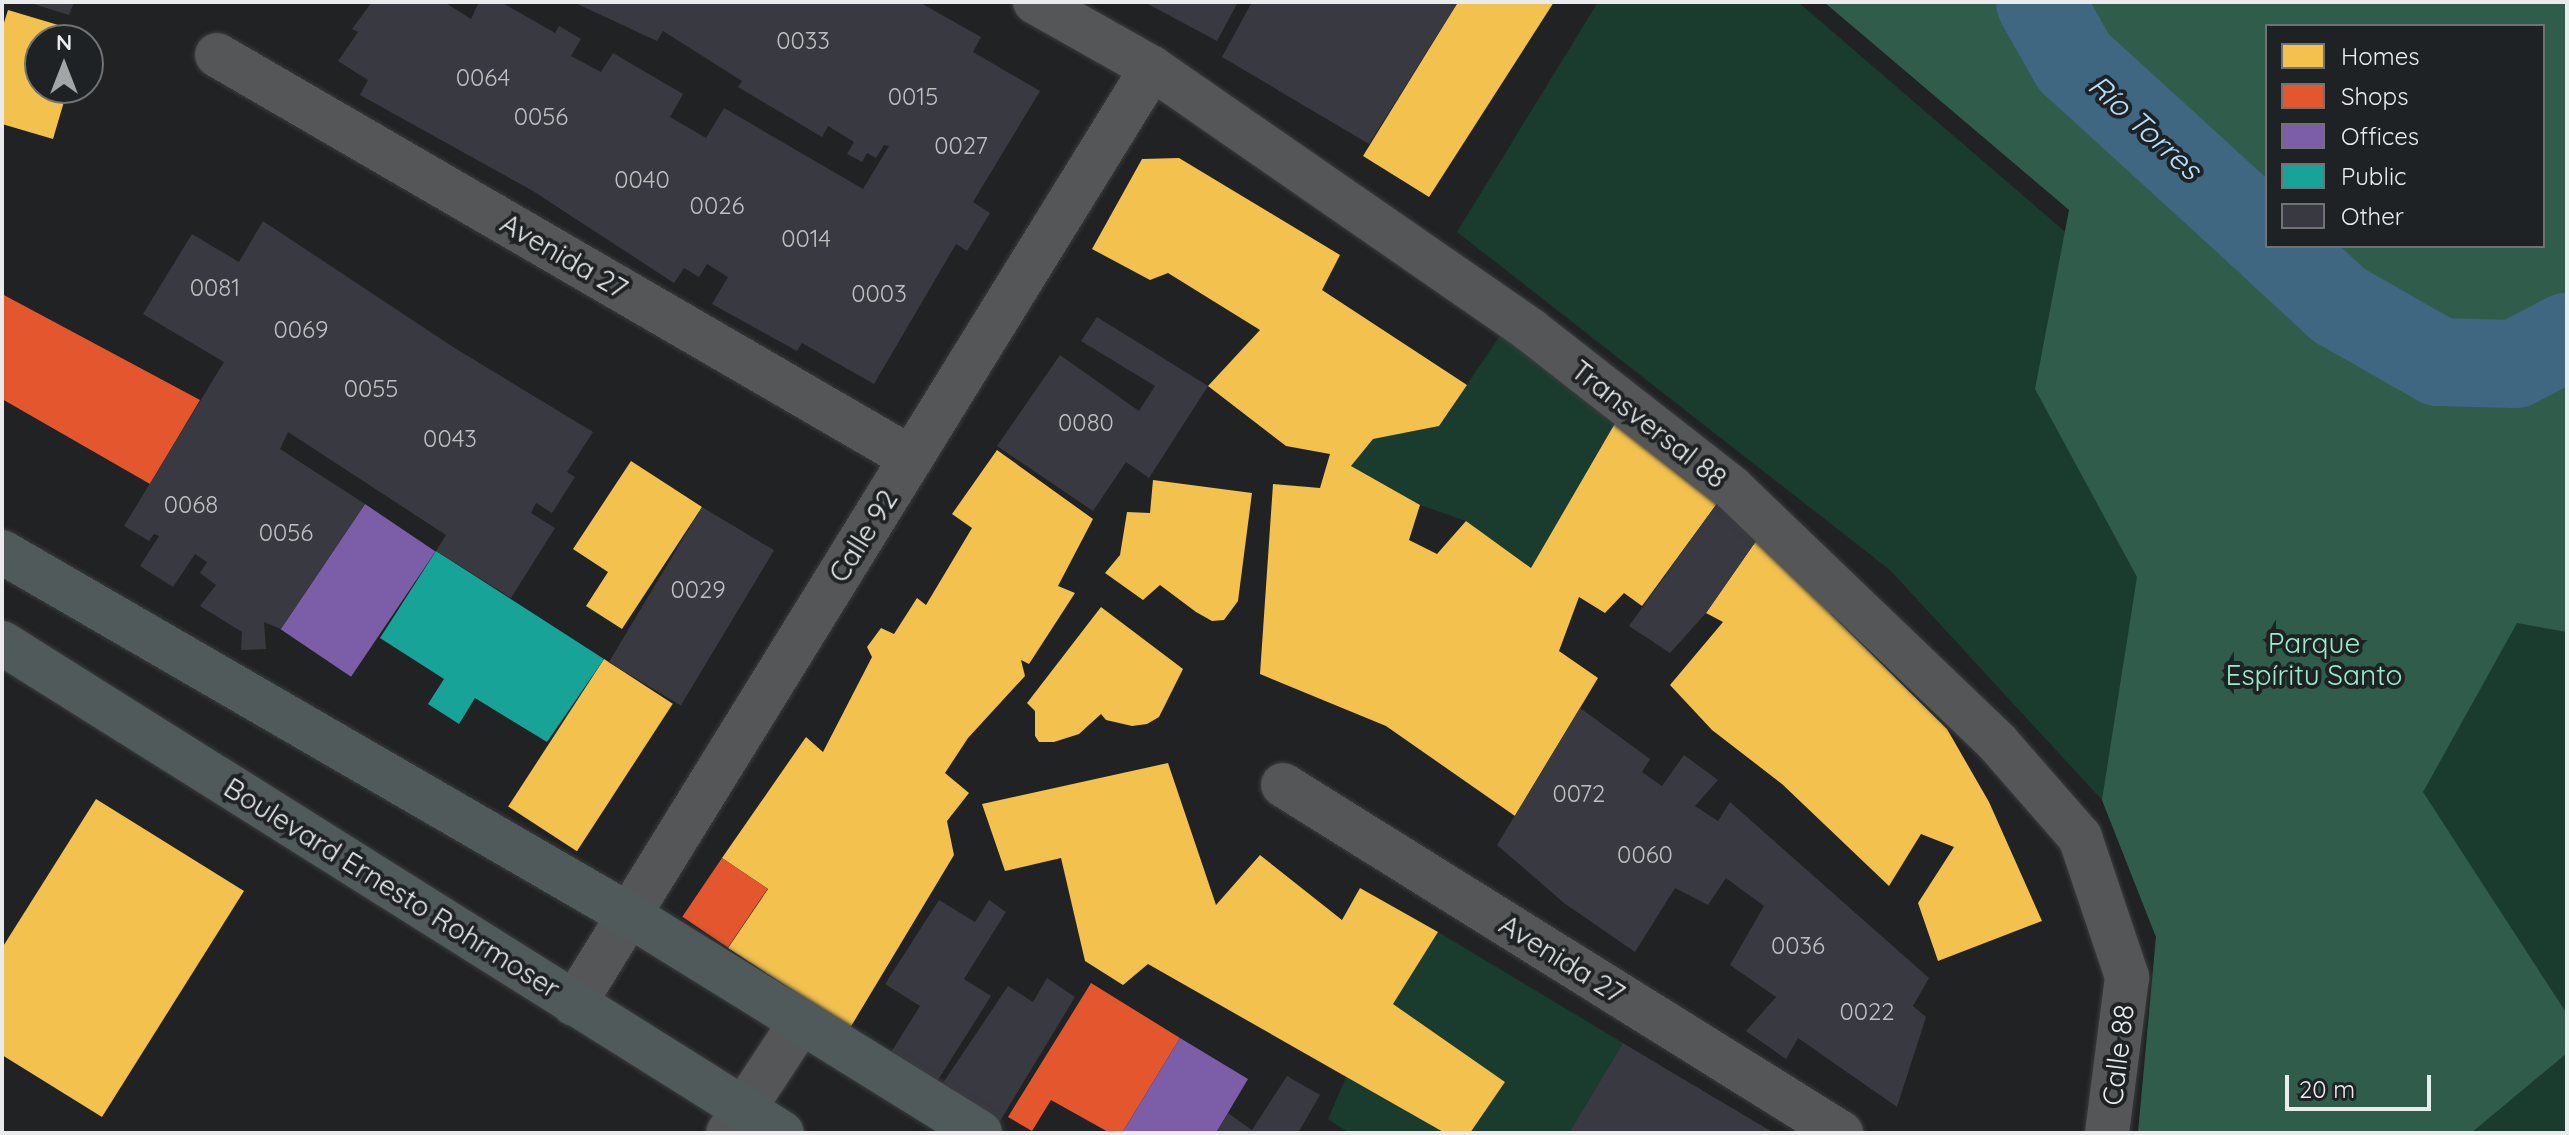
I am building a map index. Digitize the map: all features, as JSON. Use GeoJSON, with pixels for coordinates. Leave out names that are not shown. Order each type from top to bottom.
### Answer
{"type":"FeatureCollection","features":[{"type":"Feature","properties":{"kind":"main road"},"geometry":{"type":"LineString","coordinates":[[2,552],[629,915],[980,1133]]}},
{"type":"Feature","properties":{"kind":"main road","name":"Boulevard Ernesto Rohrmoser"},"geometry":{"type":"LineString","coordinates":[[2,643],[574,1004],[735,1121],[782,1133]]}},
{"type":"Feature","properties":{"kind":"street","name":"Transversal 88"},"geometry":{"type":"LineString","coordinates":[[1035,2],[1152,68],[1530,330],[1732,488],[1997,742],[2080,837],[2127,977]]}},
{"type":"Feature","properties":{"kind":"street","name":"Avenida 27"},"geometry":{"type":"LineString","coordinates":[[217,55],[911,458]]}},
{"type":"Feature","properties":{"kind":"street","name":"Calle 92"},"geometry":{"type":"LineString","coordinates":[[574,1004],[1152,68]]}},
{"type":"Feature","properties":{"kind":"street","name":"Avenida 27"},"geometry":{"type":"LineString","coordinates":[[1283,785],[1841,1133]]}},
{"type":"Feature","properties":{"kind":"street","name":"Calle 88"},"geometry":{"type":"LineString","coordinates":[[2107,1133],[2127,977]]}},
{"type":"Feature","properties":{"kind":"street"},"geometry":{"type":"LineString","coordinates":[[735,1121],[801,1022]]}},
{"type":"Feature","properties":{"kind":"green space","name":"Parque Espíritu Santo"},"geometry":{"type":"Polygon","coordinates":[[[1598,2],[1798,2],[2063,230],[2336,401],[2567,463],[2567,1133],[2138,1133],[2156,937],[2102,800],[1890,570],[1457,232],[1598,2]]]}},
{"type":"Feature","properties":{"kind":"green space"},"geometry":{"type":"Polygon","coordinates":[[[1824,2],[2567,2],[2567,632],[2517,623],[2423,792],[2567,1014],[2567,1053],[2471,1133],[2138,1133],[2156,937],[2102,800],[2137,577],[2035,389],[2069,210],[1824,2]]]}},
{"type":"Feature","properties":{"kind":"green space"},"geometry":{"type":"Polygon","coordinates":[[[1504,330],[1621,413],[1531,568],[1466,521],[1420,505],[1351,466],[1373,439],[1439,426],[1504,330]]]}},
{"type":"Feature","properties":{"kind":"green space"},"geometry":{"type":"Polygon","coordinates":[[[1438,932],[1623,1043],[1569,1133],[1470,1133],[1505,1082],[1393,1004],[1438,932]]]}},
{"type":"Feature","properties":{"kind":"green space"},"geometry":{"type":"Polygon","coordinates":[[[1347,1075],[1445,1133],[1349,1133],[1328,1119],[1347,1075]]]}},
{"type":"Feature","properties":{"kind":"building: Homes"},"geometry":{"type":"Polygon","coordinates":[[[1458,2],[1554,2],[1429,197],[1363,156],[1458,2]]]}},
{"type":"Feature","properties":{"kind":"building: Homes"},"geometry":{"type":"Polygon","coordinates":[[[8,10],[55,24],[24,24],[24,104],[63,104],[53,139],[2,124],[2,29],[8,10]]]}},
{"type":"Feature","properties":{"kind":"building: Homes"},"geometry":{"type":"Polygon","coordinates":[[[1179,158],[1340,255],[1322,290],[1467,385],[1439,426],[1373,439],[1351,466],[1420,505],[1409,540],[1437,554],[1466,521],[1531,568],[1621,413],[1721,498],[1642,606],[1624,593],[1605,613],[1579,597],[1559,651],[1598,678],[1515,816],[1386,726],[1260,674],[1273,484],[1320,488],[1330,454],[1286,446],[1208,386],[1260,330],[1168,273],[1150,280],[1092,249],[1142,159],[1179,158]]]}},
{"type":"Feature","properties":{"kind":"building: Homes"},"geometry":{"type":"Polygon","coordinates":[[[997,450],[1093,519],[1058,586],[1075,593],[1029,664],[1021,660],[1025,676],[968,738],[945,773],[969,793],[947,821],[954,855],[850,1028],[728,948],[768,889],[722,858],[806,737],[823,752],[872,657],[867,647],[881,628],[894,634],[917,598],[926,605],[972,528],[952,514],[997,450]]]}},
{"type":"Feature","properties":{"kind":"building: Homes"},"geometry":{"type":"Polygon","coordinates":[[[631,461],[702,507],[622,629],[586,606],[608,572],[573,549],[631,461]]]}},
{"type":"Feature","properties":{"kind":"building: Homes"},"geometry":{"type":"Polygon","coordinates":[[[1153,480],[1252,493],[1238,601],[1224,620],[1212,621],[1160,585],[1143,600],[1105,573],[1120,555],[1127,512],[1150,513],[1153,480]]]}},
{"type":"Feature","properties":{"kind":"building: Homes"},"geometry":{"type":"Polygon","coordinates":[[[1756,541],[1830,600],[1830,613],[1947,729],[1989,802],[2042,921],[1938,961],[1918,903],[1954,847],[1921,834],[1889,886],[1782,784],[1712,730],[1670,685],[1723,622],[1706,613],[1756,541]]]}},
{"type":"Feature","properties":{"kind":"building: Homes"},"geometry":{"type":"Polygon","coordinates":[[[1101,607],[1183,669],[1159,717],[1147,724],[1132,726],[1106,720],[1101,714],[1079,734],[1054,742],[1039,742],[1035,736],[1035,711],[1027,703],[1101,607]]]}},
{"type":"Feature","properties":{"kind":"building: Homes"},"geometry":{"type":"Polygon","coordinates":[[[604,659],[673,704],[577,851],[508,807],[604,659]]]}},
{"type":"Feature","properties":{"kind":"building: Homes"},"geometry":{"type":"Polygon","coordinates":[[[1168,763],[1216,905],[1260,855],[1342,920],[1360,888],[1438,932],[1393,1004],[1505,1082],[1470,1133],[1445,1133],[1148,964],[1123,985],[1085,961],[1061,858],[1005,871],[982,804],[1168,763]]]}},
{"type":"Feature","properties":{"kind":"building: Homes"},"geometry":{"type":"Polygon","coordinates":[[[96,799],[244,891],[102,1117],[2,1055],[2,948],[96,799]]]}},
{"type":"Feature","properties":{"kind":"building: Shops"},"geometry":{"type":"Polygon","coordinates":[[[2,294],[200,400],[150,484],[2,399],[2,294]]]}},
{"type":"Feature","properties":{"kind":"building: Shops"},"geometry":{"type":"Polygon","coordinates":[[[722,858],[768,889],[728,948],[682,917],[722,858]]]}},
{"type":"Feature","properties":{"kind":"building: Shops"},"geometry":{"type":"Polygon","coordinates":[[[1091,983],[1180,1038],[1122,1133],[1110,1133],[1051,1100],[1032,1131],[1008,1117],[1091,983]]]}},
{"type":"Feature","properties":{"kind":"building: Offices"},"geometry":{"type":"Polygon","coordinates":[[[365,504],[435,552],[351,677],[281,629],[365,504]]]}},
{"type":"Feature","properties":{"kind":"building: Offices"},"geometry":{"type":"Polygon","coordinates":[[[1180,1038],[1248,1079],[1216,1133],[1122,1133],[1180,1038]]]}},
{"type":"Feature","properties":{"kind":"building: Public"},"geometry":{"type":"Polygon","coordinates":[[[436,551],[604,659],[547,742],[475,698],[459,724],[428,704],[444,679],[380,638],[436,551]]]}},
{"type":"Feature","properties":{"kind":"building: Other"},"geometry":{"type":"Polygon","coordinates":[[[27,2],[74,2],[69,15],[27,2]]]}},
{"type":"Feature","properties":{"kind":"building: Other"},"geometry":{"type":"Polygon","coordinates":[[[372,2],[444,2],[471,19],[479,2],[501,2],[555,33],[559,26],[581,39],[571,56],[601,72],[613,53],[683,94],[670,117],[706,138],[724,108],[863,189],[889,146],[884,145],[876,158],[867,153],[862,162],[847,154],[854,142],[828,126],[822,137],[738,87],[742,81],[663,31],[657,41],[573,2],[919,2],[981,37],[973,52],[1040,91],[973,202],[990,213],[967,251],[956,244],[874,384],[802,343],[797,351],[712,304],[728,277],[707,264],[699,277],[684,268],[674,283],[533,191],[360,95],[368,80],[338,61],[358,32],[352,29],[372,2]]]}},
{"type":"Feature","properties":{"kind":"building: Other"},"geometry":{"type":"Polygon","coordinates":[[[1144,2],[1238,2],[1217,41],[1144,2]]]}},
{"type":"Feature","properties":{"kind":"building: Other"},"geometry":{"type":"Polygon","coordinates":[[[1252,2],[1458,2],[1369,144],[1222,57],[1252,2]]]}},
{"type":"Feature","properties":{"kind":"building: Other"},"geometry":{"type":"Polygon","coordinates":[[[263,221],[453,347],[593,432],[567,472],[575,477],[552,513],[536,503],[531,513],[555,528],[511,598],[436,551],[446,535],[288,432],[280,449],[365,504],[281,629],[264,622],[266,649],[241,650],[242,632],[200,606],[216,585],[200,573],[207,562],[195,554],[173,587],[140,566],[159,536],[154,534],[149,541],[124,526],[224,362],[143,314],[192,234],[239,262],[263,221]]]}},
{"type":"Feature","properties":{"kind":"building: Other"},"geometry":{"type":"Polygon","coordinates":[[[1097,317],[1208,386],[1149,478],[1126,462],[1093,511],[997,446],[1060,355],[1139,411],[1155,386],[1081,341],[1097,317]]]}},
{"type":"Feature","properties":{"kind":"building: Other"},"geometry":{"type":"Polygon","coordinates":[[[1721,498],[1756,541],[1706,613],[1670,653],[1629,626],[1721,498]]]}},
{"type":"Feature","properties":{"kind":"building: Other"},"geometry":{"type":"Polygon","coordinates":[[[702,507],[774,550],[681,705],[609,662],[702,507]]]}},
{"type":"Feature","properties":{"kind":"building: Other"},"geometry":{"type":"Polygon","coordinates":[[[1580,708],[1650,759],[1642,772],[1662,786],[1684,755],[1718,780],[1695,806],[1718,821],[1730,802],[1929,978],[1913,1006],[1926,1017],[1897,1107],[1798,1038],[1786,1059],[1746,1031],[1776,997],[1730,965],[1764,906],[1726,878],[1708,905],[1675,888],[1635,952],[1564,903],[1497,845],[1580,708]]]}},
{"type":"Feature","properties":{"kind":"building: Other"},"geometry":{"type":"Polygon","coordinates":[[[939,900],[975,922],[989,900],[1006,912],[964,979],[991,996],[931,1091],[885,1062],[920,1006],[885,984],[939,900]]]}},
{"type":"Feature","properties":{"kind":"building: Other"},"geometry":{"type":"Polygon","coordinates":[[[1047,978],[1075,997],[997,1126],[939,1089],[1008,986],[1033,1002],[1047,978]]]}},
{"type":"Feature","properties":{"kind":"building: Other"},"geometry":{"type":"Polygon","coordinates":[[[1623,1043],[1678,1076],[1774,1133],[1569,1133],[1623,1043]]]}},
{"type":"Feature","properties":{"kind":"building: Other"},"geometry":{"type":"Polygon","coordinates":[[[1287,1076],[1320,1095],[1298,1133],[1216,1133],[1228,1113],[1252,1130],[1287,1076]]]}},
{"type":"Feature","properties":{"kind":"waterway","name":"Río Torres"},"geometry":{"type":"LineString","coordinates":[[2040,2],[2074,62],[2265,236]]}},
{"type":"Feature","properties":{"kind":"waterway","name":"Río Torres"},"geometry":{"type":"LineString","coordinates":[[2277,248],[2339,305],[2439,362],[2515,364],[2567,337]]}}]}
